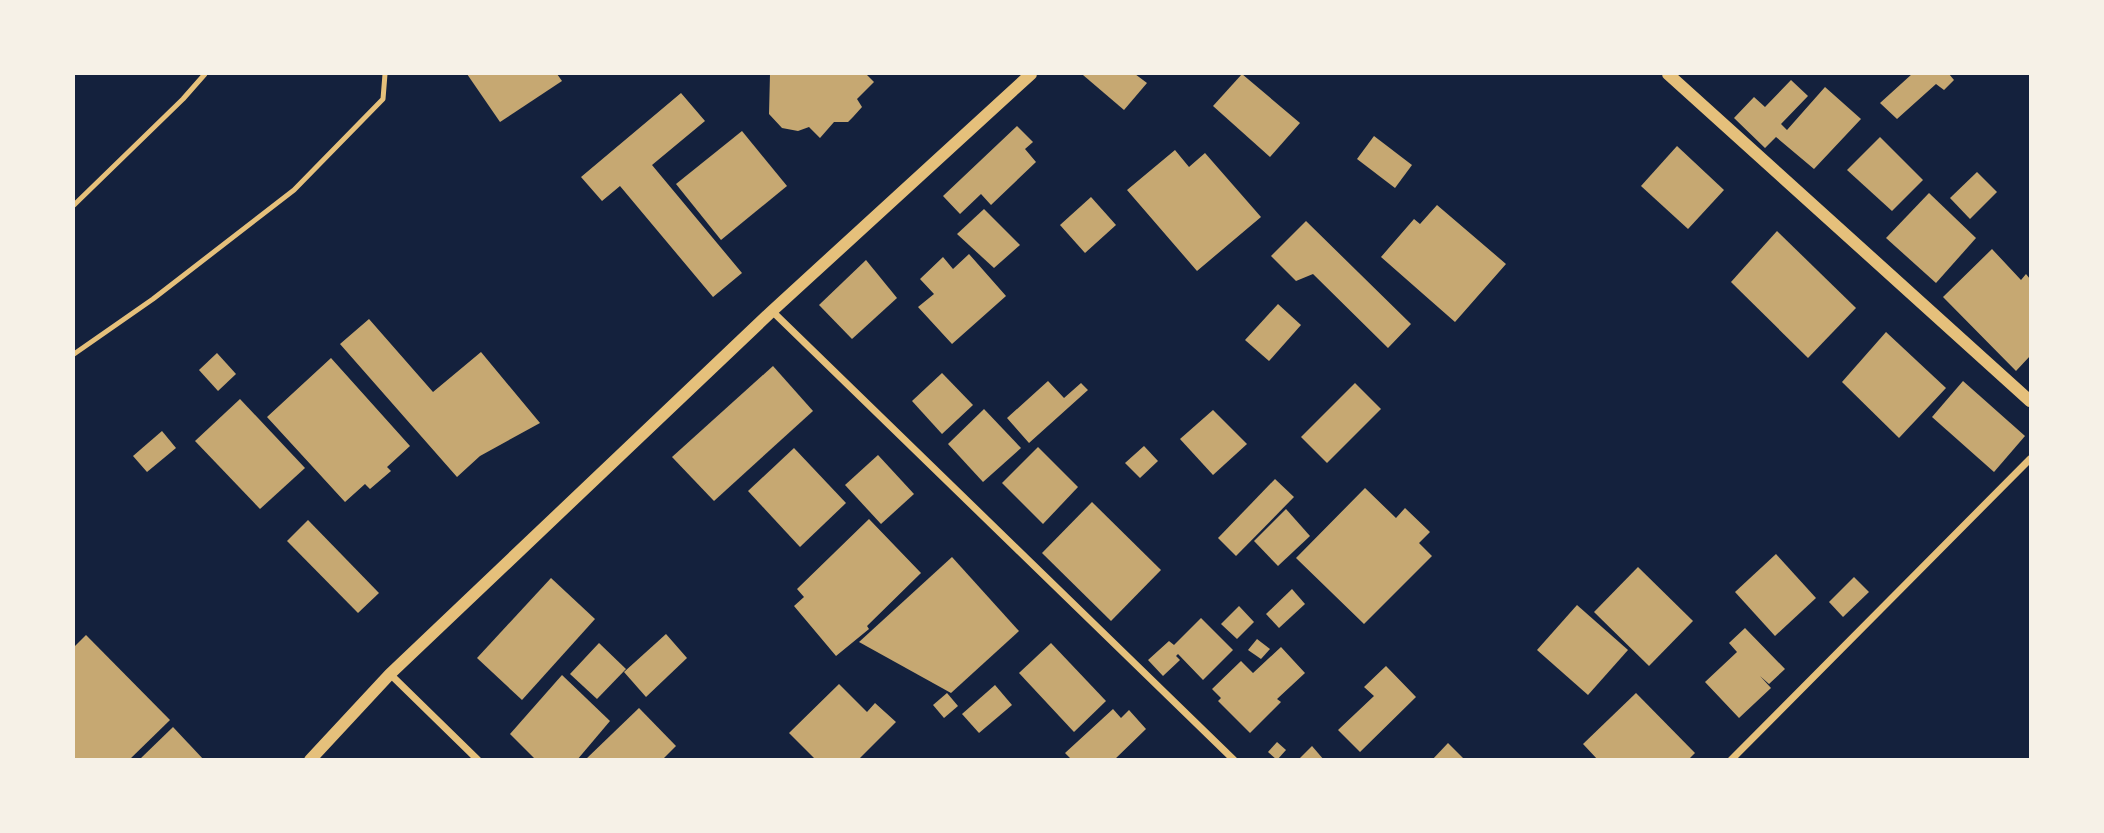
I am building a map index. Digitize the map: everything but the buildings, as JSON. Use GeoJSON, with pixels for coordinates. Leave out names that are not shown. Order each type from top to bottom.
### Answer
{"type":"FeatureCollection","features":[{"type":"Feature","properties":{"kind":"street"},"geometry":{"type":"LineString","coordinates":[[310,760],[390,674],[772,311],[1031,74]]}},
{"type":"Feature","properties":{"kind":"street"},"geometry":{"type":"LineString","coordinates":[[1668,74],[2031,401]]}},
{"type":"Feature","properties":{"kind":"street"},"geometry":{"type":"LineString","coordinates":[[772,311],[1234,760]]}},
{"type":"Feature","properties":{"kind":"street"},"geometry":{"type":"LineString","coordinates":[[1731,760],[2031,459]]}},
{"type":"Feature","properties":{"kind":"street"},"geometry":{"type":"LineString","coordinates":[[390,674],[478,760]]}},
{"type":"Feature","properties":{"kind":"lane"},"geometry":{"type":"LineString","coordinates":[[74,205],[183,99],[205,74]]}},
{"type":"Feature","properties":{"kind":"lane"},"geometry":{"type":"LineString","coordinates":[[74,354],[153,299],[294,190],[383,99],[385,74]]}}]}
